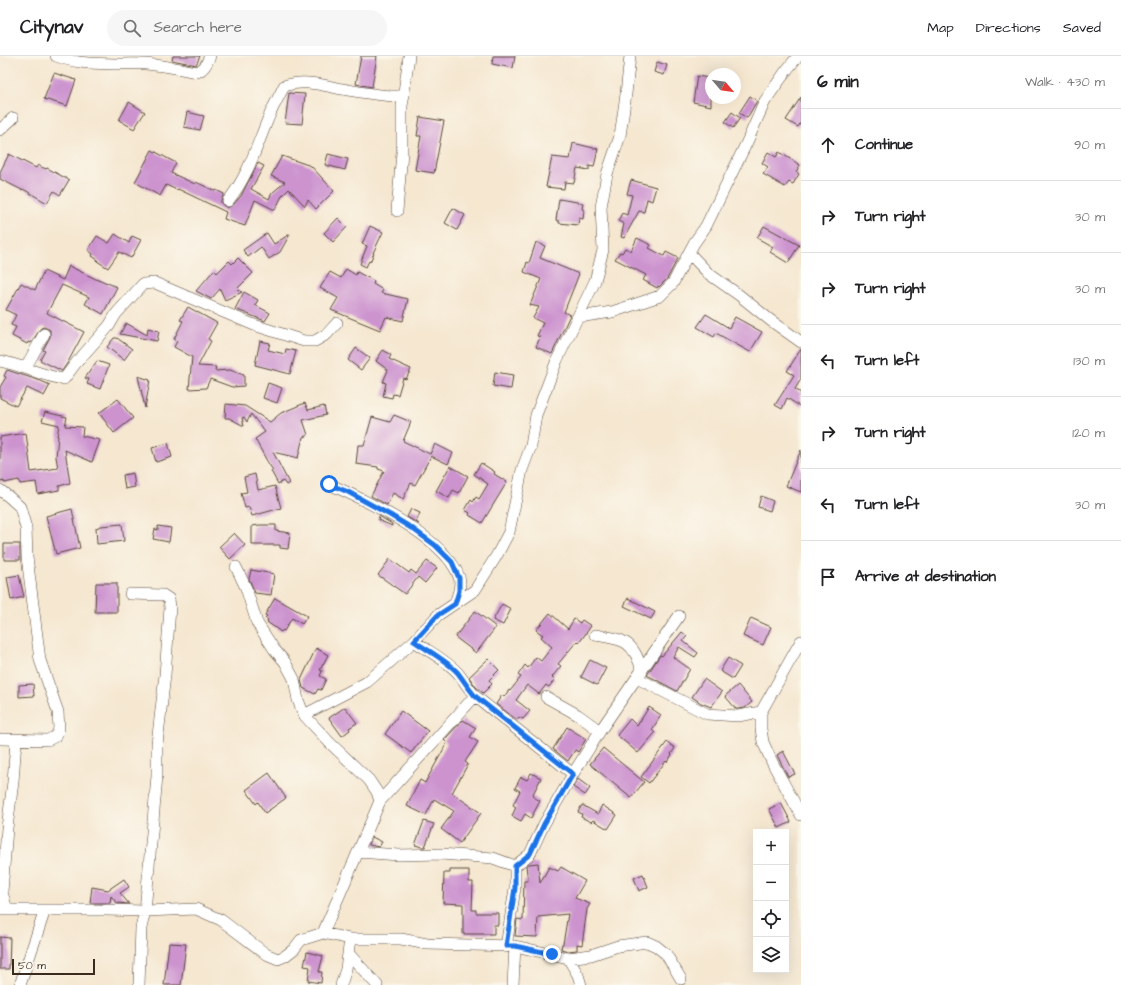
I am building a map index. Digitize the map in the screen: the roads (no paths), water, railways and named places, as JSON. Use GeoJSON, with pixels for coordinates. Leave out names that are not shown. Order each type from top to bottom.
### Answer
{"type":"FeatureCollection","features":[{"type":"Feature","properties":{"kind":"street"},"geometry":{"type":"LineString","coordinates":[[56,56],[93,64],[145,64],[197,72],[201,71],[210,56]]}},
{"type":"Feature","properties":{"kind":"street"},"geometry":{"type":"LineString","coordinates":[[397,212],[402,152],[402,106],[409,56]]}},
{"type":"Feature","properties":{"kind":"street"},"geometry":{"type":"LineString","coordinates":[[304,715],[367,682],[414,641],[438,615],[475,590],[498,555],[509,532],[522,470],[531,446],[536,415],[557,360],[595,281],[603,250],[601,207],[607,174],[620,136],[630,56]]}},
{"type":"Feature","properties":{"kind":"street"},"geometry":{"type":"LineString","coordinates":[[578,317],[612,312],[660,296],[673,282],[694,243],[706,226],[765,101],[798,56]]}},
{"type":"Feature","properties":{"kind":"street"},"geometry":{"type":"LineString","coordinates":[[228,201],[238,188],[250,166],[268,118],[284,86],[294,83],[312,82],[389,96],[404,96]]}},
{"type":"Feature","properties":{"kind":"street"},"geometry":{"type":"LineString","coordinates":[[0,130],[13,118]]}},
{"type":"Feature","properties":{"kind":"street"},"geometry":{"type":"LineString","coordinates":[[689,253],[709,274],[801,342]]}},
{"type":"Feature","properties":{"kind":"street"},"geometry":{"type":"LineString","coordinates":[[0,361],[64,380],[76,363],[109,326],[116,314],[143,284],[150,283],[170,289],[254,325],[304,341],[315,341],[327,334],[337,323]]}},
{"type":"Feature","properties":{"kind":"street"},"geometry":{"type":"LineString","coordinates":[[26,368],[44,334]]}},
{"type":"Feature","properties":{"kind":"street"},"geometry":{"type":"LineString","coordinates":[[329,484],[348,492],[390,515],[435,545],[452,562],[459,578],[459,591],[455,604]]}},
{"type":"Feature","properties":{"kind":"street"},"geometry":{"type":"LineString","coordinates":[[0,490],[20,507],[26,528],[27,557],[40,660],[58,712],[58,729],[56,736],[48,740],[0,739]]}},
{"type":"Feature","properties":{"kind":"street"},"geometry":{"type":"LineString","coordinates":[[236,567],[246,588],[257,623],[274,649],[285,662],[294,679],[298,700],[304,715],[330,743],[369,780],[377,792],[380,801]]}},
{"type":"Feature","properties":{"kind":"street"},"geometry":{"type":"LineString","coordinates":[[130,594],[163,595],[169,599],[170,608],[165,675],[157,744],[157,776],[145,911],[141,928],[139,985]]}},
{"type":"Feature","properties":{"kind":"street"},"geometry":{"type":"LineString","coordinates":[[515,866],[530,854],[544,824],[573,774],[600,731],[679,616]]}},
{"type":"Feature","properties":{"kind":"street"},"geometry":{"type":"LineString","coordinates":[[595,634],[625,642],[632,648],[638,657],[639,675]]}},
{"type":"Feature","properties":{"kind":"street"},"geometry":{"type":"LineString","coordinates":[[414,641],[450,665],[475,696],[573,774]]}},
{"type":"Feature","properties":{"kind":"street"},"geometry":{"type":"LineString","coordinates":[[801,641],[761,712],[760,729],[763,742],[772,762],[801,815]]}},
{"type":"Feature","properties":{"kind":"street"},"geometry":{"type":"LineString","coordinates":[[639,675],[707,714],[738,716],[761,712]]}},
{"type":"Feature","properties":{"kind":"street"},"geometry":{"type":"LineString","coordinates":[[323,933],[380,801],[475,696]]}},
{"type":"Feature","properties":{"kind":"street"},"geometry":{"type":"LineString","coordinates":[[546,697],[578,715],[600,731]]}},
{"type":"Feature","properties":{"kind":"street"},"geometry":{"type":"LineString","coordinates":[[16,740],[2,892],[4,910],[145,911],[196,909],[221,920],[266,954],[278,959],[294,949],[302,940],[323,933],[350,939],[401,939],[427,944],[510,946],[568,958],[591,955],[618,946],[647,942],[656,946],[666,954],[681,979]]}},
{"type":"Feature","properties":{"kind":"street"},"geometry":{"type":"LineString","coordinates":[[358,852],[399,855],[441,854],[493,858],[515,866]]}},
{"type":"Feature","properties":{"kind":"street"},"geometry":{"type":"LineString","coordinates":[[513,985],[510,946],[515,888],[515,866]]}},
{"type":"Feature","properties":{"kind":"street"},"geometry":{"type":"LineString","coordinates":[[20,985],[45,910]]}},
{"type":"Feature","properties":{"kind":"street"},"geometry":{"type":"LineString","coordinates":[[341,985],[346,969],[350,939]]}},
{"type":"Feature","properties":{"kind":"street"},"geometry":{"type":"LineString","coordinates":[[348,952],[377,985]]}},
{"type":"Feature","properties":{"kind":"street"},"geometry":{"type":"LineString","coordinates":[[568,958],[578,975],[581,985]]}}]}
